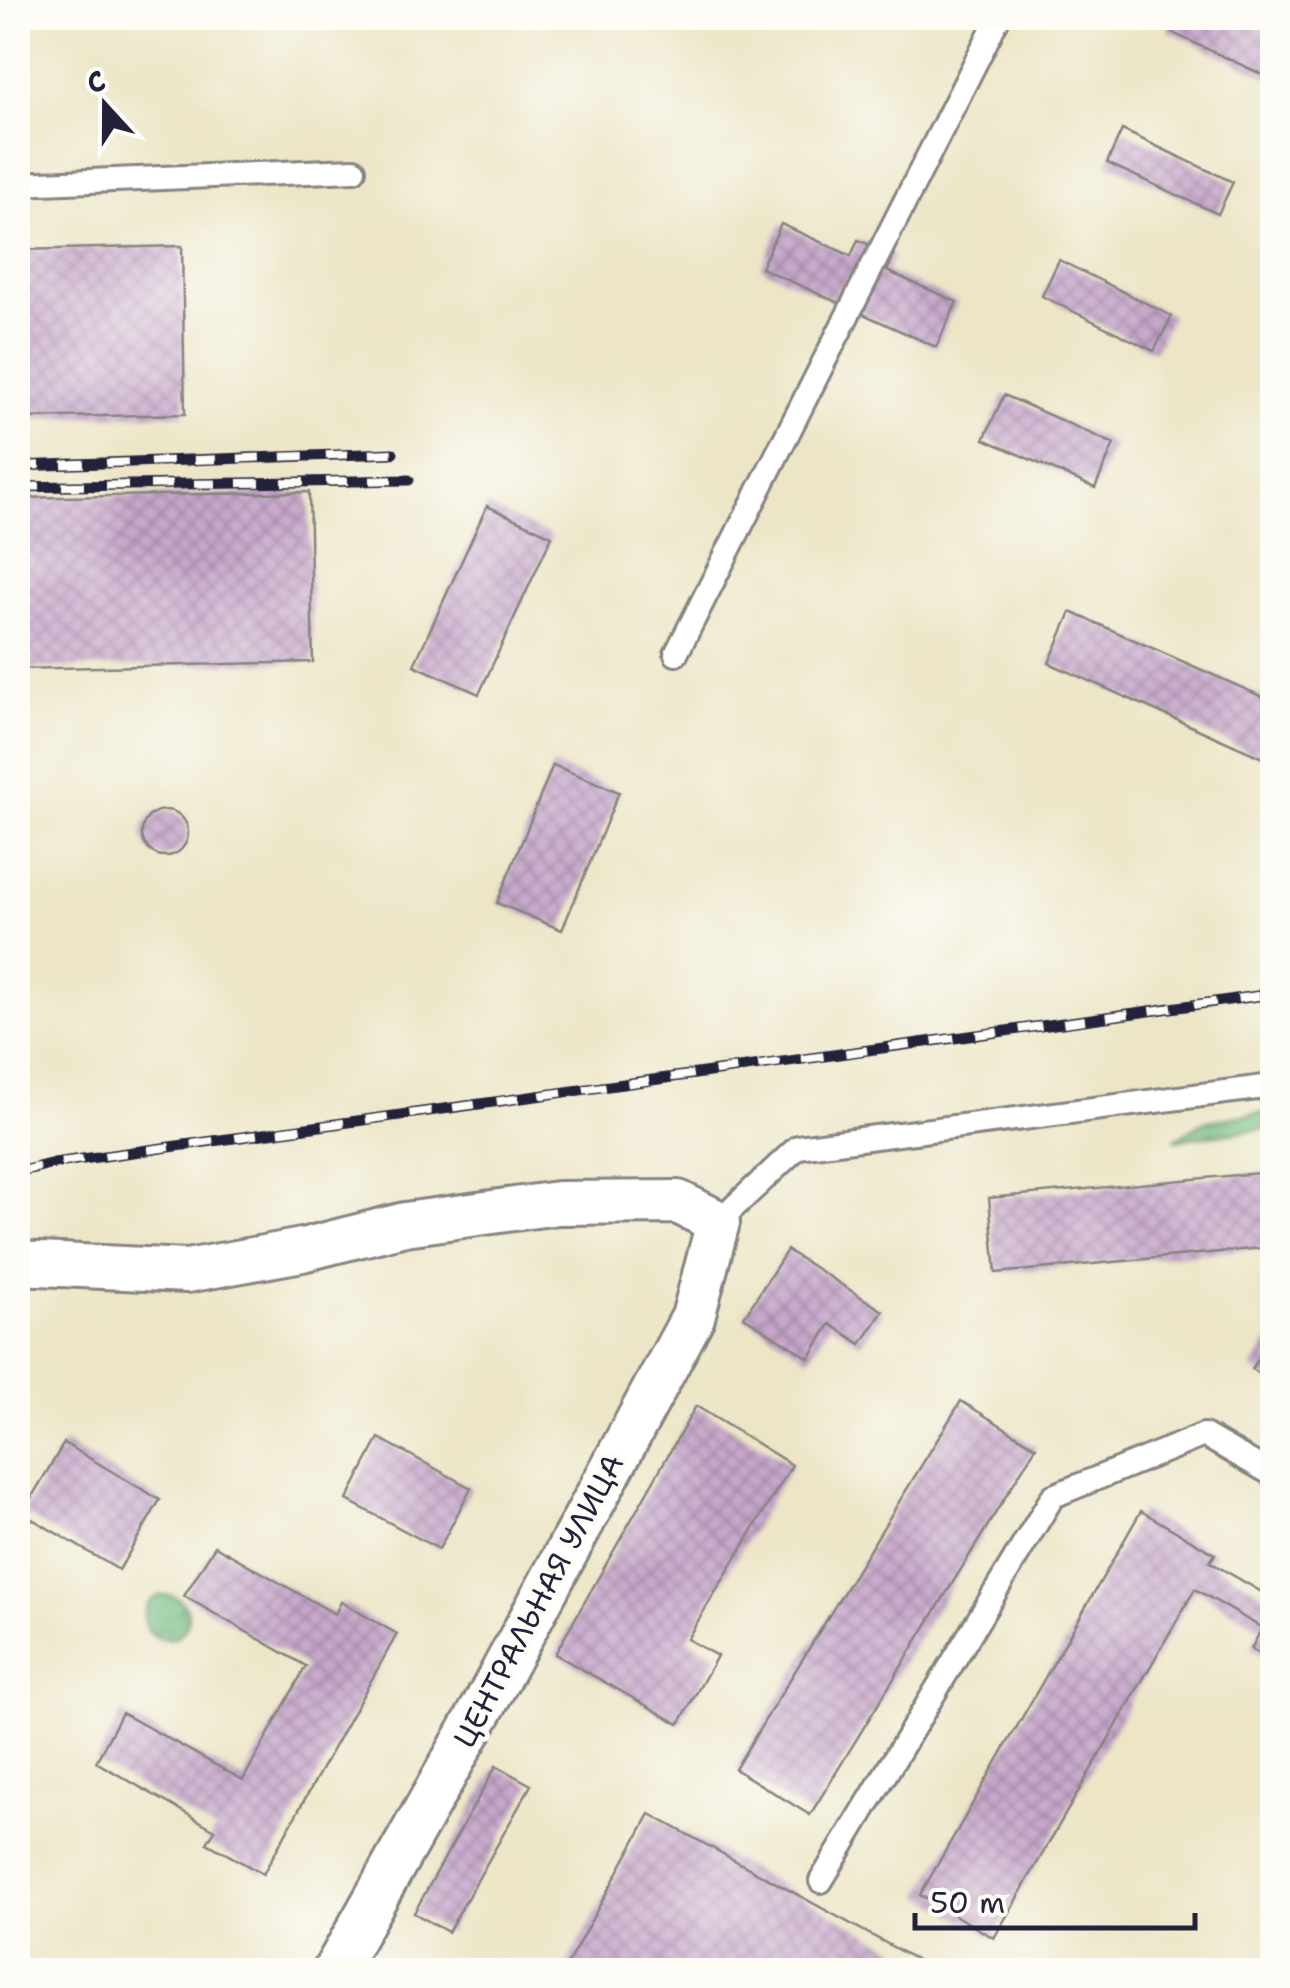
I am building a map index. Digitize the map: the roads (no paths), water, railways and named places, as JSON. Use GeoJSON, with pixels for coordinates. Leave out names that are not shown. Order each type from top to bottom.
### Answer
{"type":"FeatureCollection","features":[{"type":"Feature","properties":{"kind":"street"},"geometry":{"type":"LineString","coordinates":[[18,1264],[187,1271],[302,1250],[405,1224],[558,1202],[678,1202],[718,1222]]}},
{"type":"Feature","properties":{"kind":"street","name":"ЦЕНТРАЛЬНАЯ УЛИЦА"},"geometry":{"type":"LineString","coordinates":[[335,1970],[486,1702],[693,1316],[718,1222]]}},
{"type":"Feature","properties":{"kind":"lane"},"geometry":{"type":"LineString","coordinates":[[676,654],[998,18]]}},
{"type":"Feature","properties":{"kind":"lane"},"geometry":{"type":"LineString","coordinates":[[18,184],[354,170]]}},
{"type":"Feature","properties":{"kind":"lane"},"geometry":{"type":"LineString","coordinates":[[718,1222],[798,1148],[1272,1086]]}},
{"type":"Feature","properties":{"kind":"lane"},"geometry":{"type":"LineString","coordinates":[[821,1881],[1052,1496],[1204,1435],[1272,1474]]}},
{"type":"Feature","properties":{"kind":"railway"},"geometry":{"type":"LineString","coordinates":[[18,466],[393,453]]}},
{"type":"Feature","properties":{"kind":"railway"},"geometry":{"type":"LineString","coordinates":[[18,487],[409,480]]}},
{"type":"Feature","properties":{"kind":"railway"},"geometry":{"type":"LineString","coordinates":[[18,1172],[54,1163],[1272,994]]}}]}
